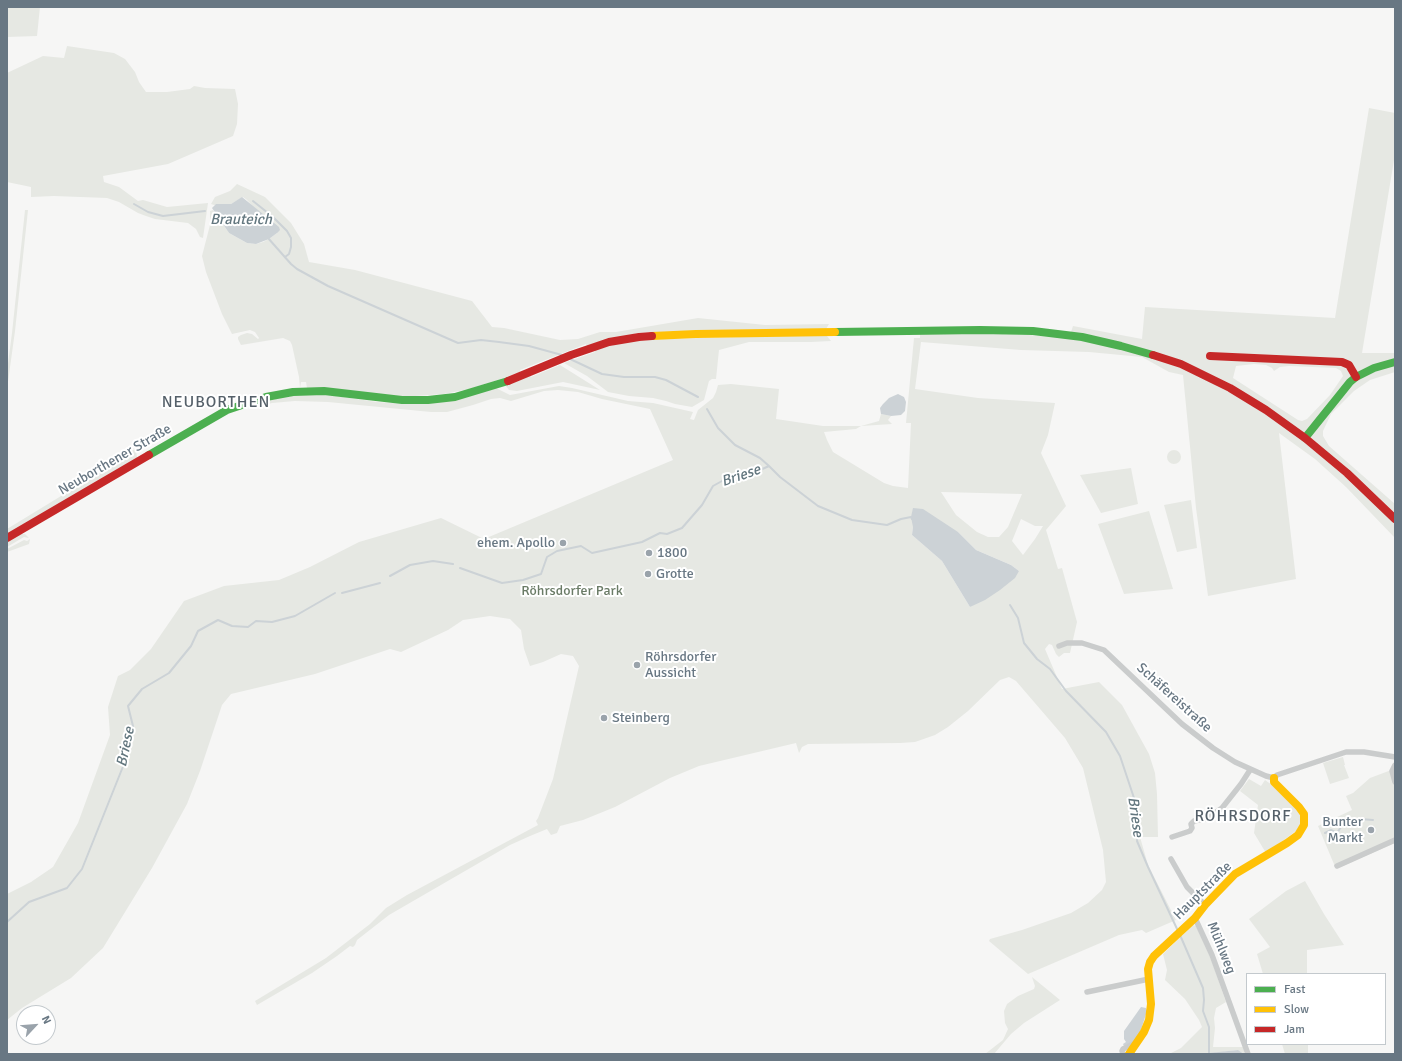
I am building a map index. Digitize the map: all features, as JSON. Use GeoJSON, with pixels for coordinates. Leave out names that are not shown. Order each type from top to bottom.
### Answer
{"type":"FeatureCollection","features":[{"type":"Feature","properties":{"kind":"main road","name":"Neuborthener Straße"},"geometry":{"type":"LineString","coordinates":[[7,538],[227,410],[266,397],[293,392],[324,391],[402,400],[428,400],[444,398],[485,388],[588,349],[625,339],[674,335],[980,330],[1033,332],[1082,337],[1121,346],[1181,364],[1230,388],[1266,410],[1305,438],[1347,472],[1395,519]]}},
{"type":"Feature","properties":{"kind":"main road"},"geometry":{"type":"LineString","coordinates":[[1210,356],[1342,362],[1349,365],[1356,378]]}},
{"type":"Feature","properties":{"kind":"main road"},"geometry":{"type":"LineString","coordinates":[[1305,438],[1343,390],[1356,378],[1374,368],[1395,362]]}},
{"type":"Feature","properties":{"kind":"main road","name":"Hauptstraße"},"geometry":{"type":"LineString","coordinates":[[1129,1054],[1144,1032],[1149,1020],[1151,1004],[1148,969],[1154,956],[1195,918],[1205,905],[1235,874],[1287,843],[1298,835],[1304,824],[1304,814],[1274,782],[1274,778]]}},
{"type":"Feature","properties":{"kind":"street","name":"Schäfereistraße"},"geometry":{"type":"LineString","coordinates":[[1059,646],[1067,643],[1082,643],[1104,650],[1184,726],[1213,748],[1250,770],[1274,778]]}},
{"type":"Feature","properties":{"kind":"street"},"geometry":{"type":"LineString","coordinates":[[1274,778],[1276,775],[1346,752],[1364,752],[1395,756]]}},
{"type":"Feature","properties":{"kind":"street"},"geometry":{"type":"LineString","coordinates":[[1395,765],[1392,771],[1395,782]]}},
{"type":"Feature","properties":{"kind":"street"},"geometry":{"type":"LineString","coordinates":[[1172,837],[1190,831],[1192,828],[1191,824],[1194,821],[1208,818],[1222,808],[1250,770]]}},
{"type":"Feature","properties":{"kind":"street"},"geometry":{"type":"LineString","coordinates":[[1337,866],[1395,840]]}},
{"type":"Feature","properties":{"kind":"street"},"geometry":{"type":"LineString","coordinates":[[1171,859],[1187,887],[1205,905]]}},
{"type":"Feature","properties":{"kind":"street","name":"Mühlweg"},"geometry":{"type":"LineString","coordinates":[[1195,918],[1212,955],[1248,1054]]}},
{"type":"Feature","properties":{"kind":"street"},"geometry":{"type":"LineString","coordinates":[[1087,992],[1149,979]]}},
{"type":"Feature","properties":{"kind":"street"},"geometry":{"type":"LineString","coordinates":[[1123,1054],[1123,1049],[1138,1042]]}},
{"type":"Feature","properties":{"kind":"green space"},"geometry":{"type":"Polygon","coordinates":[[[7,7],[40,7],[37,36],[7,37],[7,7]]]}},
{"type":"Feature","properties":{"kind":"green space"},"geometry":{"type":"Polygon","coordinates":[[[67,46],[114,53],[125,59],[135,72],[139,82],[146,92],[167,92],[190,89],[194,86],[235,89],[238,104],[237,124],[233,136],[168,164],[103,176],[104,182],[119,187],[138,201],[143,200],[167,207],[208,203],[203,238],[200,237],[196,229],[188,223],[155,219],[138,213],[119,202],[107,198],[54,196],[31,197],[31,187],[7,182],[7,73],[43,56],[64,58],[67,46]]]}},
{"type":"Feature","properties":{"kind":"green space","name":"Röhrsdorfer Park"},"geometry":{"type":"Polygon","coordinates":[[[1369,108],[1395,113],[1395,154],[1362,353],[1395,353],[1395,372],[1370,380],[1354,391],[1331,414],[1323,431],[1323,436],[1329,446],[1395,504],[1395,538],[1346,487],[1315,459],[1279,433],[1296,579],[1208,596],[1196,508],[1183,375],[1169,372],[1142,357],[1089,352],[1021,350],[921,342],[915,389],[978,398],[1055,403],[1048,435],[1041,453],[1066,506],[1046,530],[1058,569],[1062,568],[1077,622],[1070,653],[1064,653],[1059,657],[1052,645],[1049,644],[1045,649],[1062,689],[1099,682],[1122,705],[1149,754],[1155,773],[1158,837],[1140,837],[1148,865],[1176,920],[1146,933],[1142,930],[1119,935],[1028,974],[989,941],[990,939],[1022,930],[1071,913],[1088,903],[1102,890],[1106,882],[1103,850],[1083,768],[1065,738],[1016,681],[1009,677],[1000,680],[968,711],[948,727],[935,735],[915,742],[808,744],[802,747],[799,753],[796,743],[699,766],[670,778],[615,807],[583,820],[560,826],[557,833],[551,835],[547,829],[530,836],[510,845],[389,915],[357,940],[353,947],[350,946],[312,973],[257,1005],[255,1001],[326,958],[370,924],[386,908],[407,895],[538,825],[536,821],[553,779],[579,666],[573,656],[561,654],[530,666],[524,649],[521,630],[510,619],[490,616],[463,620],[448,630],[401,652],[390,649],[315,674],[231,694],[222,705],[200,771],[187,804],[152,868],[103,948],[71,978],[27,1005],[16,1005],[16,1013],[7,1020],[7,894],[31,882],[53,867],[78,823],[110,735],[108,707],[118,676],[130,670],[151,649],[184,601],[224,586],[279,580],[310,567],[359,542],[441,518],[484,539],[673,460],[650,409],[602,399],[578,392],[558,390],[544,391],[511,401],[500,398],[491,399],[447,412],[431,412],[328,402],[295,401],[272,403],[261,408],[260,404],[263,400],[311,394],[405,404],[496,388],[510,395],[559,386],[628,401],[653,403],[693,412],[690,419],[694,420],[698,410],[713,398],[718,385],[731,384],[779,389],[776,419],[823,426],[861,426],[856,429],[824,432],[833,452],[884,483],[908,488],[911,423],[906,423],[914,338],[920,338],[920,334],[976,333],[1069,338],[1073,326],[1142,339],[1145,307],[1335,318],[1369,108]],[[1254,364],[1236,366],[1233,378],[1298,420],[1302,421],[1307,419],[1330,395],[1343,376],[1341,371],[1336,368],[1289,366],[1280,367],[1274,371],[1266,365],[1254,364]],[[941,492],[956,515],[977,532],[988,537],[999,537],[1008,527],[1022,494],[941,492]],[[1021,519],[1012,541],[1023,555],[1043,526],[1035,526],[1021,519]],[[913,527],[912,535],[942,561],[970,607],[1019,571],[1011,565],[976,550],[958,532],[913,527]]]}},
{"type":"Feature","properties":{"kind":"green space"},"geometry":{"type":"Polygon","coordinates":[[[237,184],[265,197],[291,223],[304,244],[309,262],[355,270],[472,301],[492,327],[504,328],[560,340],[578,339],[600,332],[616,332],[698,318],[765,325],[829,324],[826,329],[638,333],[587,346],[586,344],[498,380],[469,389],[444,394],[401,397],[307,388],[306,382],[301,382],[300,388],[299,377],[290,341],[283,338],[241,345],[238,337],[241,335],[247,333],[252,334],[258,339],[259,338],[255,332],[250,330],[232,334],[222,314],[206,272],[202,256],[210,225],[210,211],[213,210],[229,233],[247,243],[256,244],[263,242],[277,233],[243,197],[231,204],[211,204],[215,197],[230,191],[237,184]]]}},
{"type":"Feature","properties":{"kind":"green space"},"geometry":{"type":"Polygon","coordinates":[[[25,210],[28,210],[7,389],[7,371],[25,210]]]}},
{"type":"Feature","properties":{"kind":"green space"},"geometry":{"type":"Polygon","coordinates":[[[827,336],[831,341],[749,342],[719,350],[716,379],[709,381],[704,400],[692,407],[653,398],[608,392],[587,376],[564,363],[595,352],[595,350],[625,342],[658,339],[827,336]]]}},
{"type":"Feature","properties":{"kind":"green space"},"geometry":{"type":"Polygon","coordinates":[[[560,365],[600,390],[563,382],[517,391],[509,390],[505,385],[530,375],[531,377],[560,365]]]}},
{"type":"Feature","properties":{"kind":"green space"},"geometry":{"type":"Polygon","coordinates":[[[881,414],[891,416],[888,420],[892,424],[861,426],[879,421],[881,414]]]}},
{"type":"Feature","properties":{"kind":"green space"},"geometry":{"type":"Polygon","coordinates":[[[137,440],[141,448],[136,450],[137,458],[7,534],[7,529],[135,449],[137,440]]]}},
{"type":"Feature","properties":{"kind":"green space"},"geometry":{"type":"Polygon","coordinates":[[[1174,450],[1179,452],[1181,457],[1179,462],[1174,464],[1169,462],[1167,457],[1169,452],[1174,450]]]}},
{"type":"Feature","properties":{"kind":"green space"},"geometry":{"type":"Polygon","coordinates":[[[1131,468],[1138,504],[1101,513],[1080,475],[1131,468]]]}},
{"type":"Feature","properties":{"kind":"green space"},"geometry":{"type":"Polygon","coordinates":[[[1191,500],[1197,548],[1177,552],[1164,505],[1191,500]]]}},
{"type":"Feature","properties":{"kind":"green space"},"geometry":{"type":"Polygon","coordinates":[[[1149,511],[1173,589],[1124,594],[1098,524],[1149,511]]]}},
{"type":"Feature","properties":{"kind":"green space"},"geometry":{"type":"Polygon","coordinates":[[[21,534],[25,534],[29,538],[24,537],[7,547],[7,542],[21,534]]]}},
{"type":"Feature","properties":{"kind":"green space"},"geometry":{"type":"Polygon","coordinates":[[[30,539],[29,544],[7,552],[7,549],[24,540],[27,541],[30,539]]]}},
{"type":"Feature","properties":{"kind":"green space"},"geometry":{"type":"Polygon","coordinates":[[[1343,757],[1344,765],[1349,778],[1330,784],[1323,763],[1343,757]]]}},
{"type":"Feature","properties":{"kind":"green space"},"geometry":{"type":"Polygon","coordinates":[[[1394,769],[1395,843],[1336,869],[1318,826],[1352,810],[1346,796],[1353,793],[1370,778],[1394,769]]]}},
{"type":"Feature","properties":{"kind":"green space"},"geometry":{"type":"Polygon","coordinates":[[[1249,779],[1261,786],[1265,780],[1272,785],[1298,810],[1302,819],[1301,824],[1296,831],[1266,853],[1254,833],[1258,805],[1240,791],[1249,779]]]}},
{"type":"Feature","properties":{"kind":"green space"},"geometry":{"type":"Polygon","coordinates":[[[1305,881],[1344,945],[1307,950],[1307,973],[1263,973],[1257,954],[1270,947],[1249,919],[1286,891],[1305,881]]]}},
{"type":"Feature","properties":{"kind":"green space"},"geometry":{"type":"Polygon","coordinates":[[[1193,925],[1196,926],[1211,959],[1226,1002],[1216,1008],[1214,1018],[1215,1028],[1213,1047],[1243,1047],[1245,1054],[1237,1050],[1207,1054],[1169,1054],[1181,1048],[1202,1027],[1185,999],[1165,980],[1167,970],[1163,954],[1193,925]]]}},
{"type":"Feature","properties":{"kind":"green space"},"geometry":{"type":"Polygon","coordinates":[[[1032,977],[1060,1000],[1024,1023],[1011,1034],[994,1054],[985,1054],[1003,1040],[1008,1029],[1005,1023],[1004,1011],[1007,1004],[1018,996],[1034,989],[1035,986],[1032,977]]]}},
{"type":"Feature","properties":{"kind":"green space"},"geometry":{"type":"Polygon","coordinates":[[[1282,1045],[1308,1045],[1308,1054],[1285,1054],[1282,1045]]]}},
{"type":"Feature","properties":{"kind":"water","name":"Brauteich"},"geometry":{"type":"Polygon","coordinates":[[[242,197],[279,227],[280,230],[269,239],[256,244],[247,243],[229,233],[212,208],[216,204],[231,204],[242,197]]]}},
{"type":"Feature","properties":{"kind":"water"},"geometry":{"type":"Polygon","coordinates":[[[898,394],[904,397],[906,402],[905,411],[901,415],[891,416],[881,414],[880,408],[883,404],[889,398],[898,394]]]}},
{"type":"Feature","properties":{"kind":"water"},"geometry":{"type":"Polygon","coordinates":[[[913,508],[923,509],[958,532],[976,550],[1011,565],[1019,571],[1015,578],[985,600],[970,607],[942,561],[912,535],[913,527],[911,517],[913,508]]]}},
{"type":"Feature","properties":{"kind":"water"},"geometry":{"type":"Polygon","coordinates":[[[1141,1007],[1146,1008],[1147,1011],[1140,1033],[1134,1041],[1124,1046],[1123,1044],[1126,1042],[1124,1039],[1124,1031],[1141,1007]]]}},
{"type":"Feature","properties":{"kind":"water"},"geometry":{"type":"Polygon","coordinates":[[[1238,1050],[1244,1054],[1207,1054],[1209,1053],[1238,1050]]]}},
{"type":"Feature","properties":{"kind":"waterway"},"geometry":{"type":"LineString","coordinates":[[253,201],[273,217],[287,231],[291,238],[291,247],[289,254],[285,257]]}},
{"type":"Feature","properties":{"kind":"waterway"},"geometry":{"type":"LineString","coordinates":[[134,204],[148,212],[163,216],[205,211]]}},
{"type":"Feature","properties":{"kind":"waterway"},"geometry":{"type":"LineString","coordinates":[[268,238],[297,269],[328,286],[458,343],[481,340],[499,342],[529,346],[562,355]]}},
{"type":"Feature","properties":{"kind":"waterway"},"geometry":{"type":"LineString","coordinates":[[568,358],[602,374],[624,377],[655,377],[666,380],[698,397]]}},
{"type":"Feature","properties":{"kind":"waterway"},"geometry":{"type":"LineString","coordinates":[[707,409],[718,428],[735,445],[760,458],[769,466]]}},
{"type":"Feature","properties":{"kind":"waterway","name":"Briese"},"geometry":{"type":"LineString","coordinates":[[460,568],[502,583],[523,580],[541,574],[547,557],[557,551],[581,546],[592,553],[642,542],[660,533],[667,534],[682,528],[702,505],[713,486],[722,481],[738,480],[769,466],[780,477],[818,506],[852,520],[887,525],[901,519],[911,517],[912,519]]}},
{"type":"Feature","properties":{"kind":"waterway","name":"Briese"},"geometry":{"type":"LineString","coordinates":[[390,576],[410,565],[433,561],[453,564]]}},
{"type":"Feature","properties":{"kind":"waterway","name":"Briese"},"geometry":{"type":"LineString","coordinates":[[342,593],[380,583]]}},
{"type":"Feature","properties":{"kind":"waterway","name":"Briese"},"geometry":{"type":"LineString","coordinates":[[7,922],[29,902],[67,888],[82,869],[124,764],[133,726],[128,706],[142,689],[169,673],[191,646],[198,631],[218,620],[232,626],[248,627],[256,621],[272,622],[295,616],[335,593]]}},
{"type":"Feature","properties":{"kind":"waterway","name":"Briese"},"geometry":{"type":"LineString","coordinates":[[1010,605],[1018,618],[1024,643],[1037,659],[1050,669],[1066,691],[1106,732],[1120,756],[1137,807],[1139,825],[1137,841],[1178,931]]}},
{"type":"Feature","properties":{"kind":"waterway"},"geometry":{"type":"LineString","coordinates":[[1325,833],[1331,830],[1337,833],[1343,824],[1355,826],[1360,819],[1373,820]]}},
{"type":"Feature","properties":{"kind":"waterway","name":"Briese"},"geometry":{"type":"LineString","coordinates":[[1180,935],[1203,988],[1203,1011],[1209,1027],[1209,1053]]}},
{"type":"Feature","properties":{"kind":"traffic: fast"},"geometry":{"type":"LineString","coordinates":[[835,332],[980,330],[1033,331],[1082,337],[1153,355]]}},
{"type":"Feature","properties":{"kind":"traffic: fast"},"geometry":{"type":"LineString","coordinates":[[1305,438],[1350,382],[1356,377],[1374,368],[1395,362]]}},
{"type":"Feature","properties":{"kind":"traffic: fast"},"geometry":{"type":"LineString","coordinates":[[149,455],[227,410],[266,397],[293,392],[324,391],[402,400],[428,400],[455,397],[508,381]]}},
{"type":"Feature","properties":{"kind":"traffic: slow"},"geometry":{"type":"LineString","coordinates":[[652,336],[835,332]]}},
{"type":"Feature","properties":{"kind":"traffic: slow"},"geometry":{"type":"LineString","coordinates":[[1129,1054],[1144,1032],[1149,1020],[1151,1004],[1148,969],[1154,956],[1195,918],[1205,905],[1235,874],[1287,843],[1298,835],[1304,825],[1304,814],[1274,782],[1274,778]]}},
{"type":"Feature","properties":{"kind":"traffic: jam"},"geometry":{"type":"LineString","coordinates":[[508,381],[571,355],[609,342],[652,336]]}},
{"type":"Feature","properties":{"kind":"traffic: jam"},"geometry":{"type":"LineString","coordinates":[[1153,355],[1181,364],[1230,388],[1266,410],[1305,438],[1347,473],[1395,519]]}},
{"type":"Feature","properties":{"kind":"traffic: jam"},"geometry":{"type":"LineString","coordinates":[[1210,356],[1342,362],[1349,365],[1356,377]]}},
{"type":"Feature","properties":{"kind":"traffic: jam"},"geometry":{"type":"LineString","coordinates":[[7,538],[149,455]]}},
{"type":"Feature","properties":{"kind":"place","name":"ehem. Apollo"},"geometry":{"type":"Point","coordinates":[563,543]}},
{"type":"Feature","properties":{"kind":"place","name":"1800"},"geometry":{"type":"Point","coordinates":[649,553]}},
{"type":"Feature","properties":{"kind":"place","name":"Grotte"},"geometry":{"type":"Point","coordinates":[648,574]}},
{"type":"Feature","properties":{"kind":"place","name":"Röhrsdorfer Aussicht"},"geometry":{"type":"Point","coordinates":[637,665]}},
{"type":"Feature","properties":{"kind":"place","name":"Steinberg"},"geometry":{"type":"Point","coordinates":[604,718]}},
{"type":"Feature","properties":{"kind":"place","name":"Bunter Markt"},"geometry":{"type":"Point","coordinates":[1371,830]}},
{"type":"Feature","properties":{"kind":"district","name":"NEUBORTHEN"},"geometry":{"type":"Point","coordinates":[216,403]}},
{"type":"Feature","properties":{"kind":"district","name":"RÖHRSDORF"},"geometry":{"type":"Point","coordinates":[1243,817]}}]}
